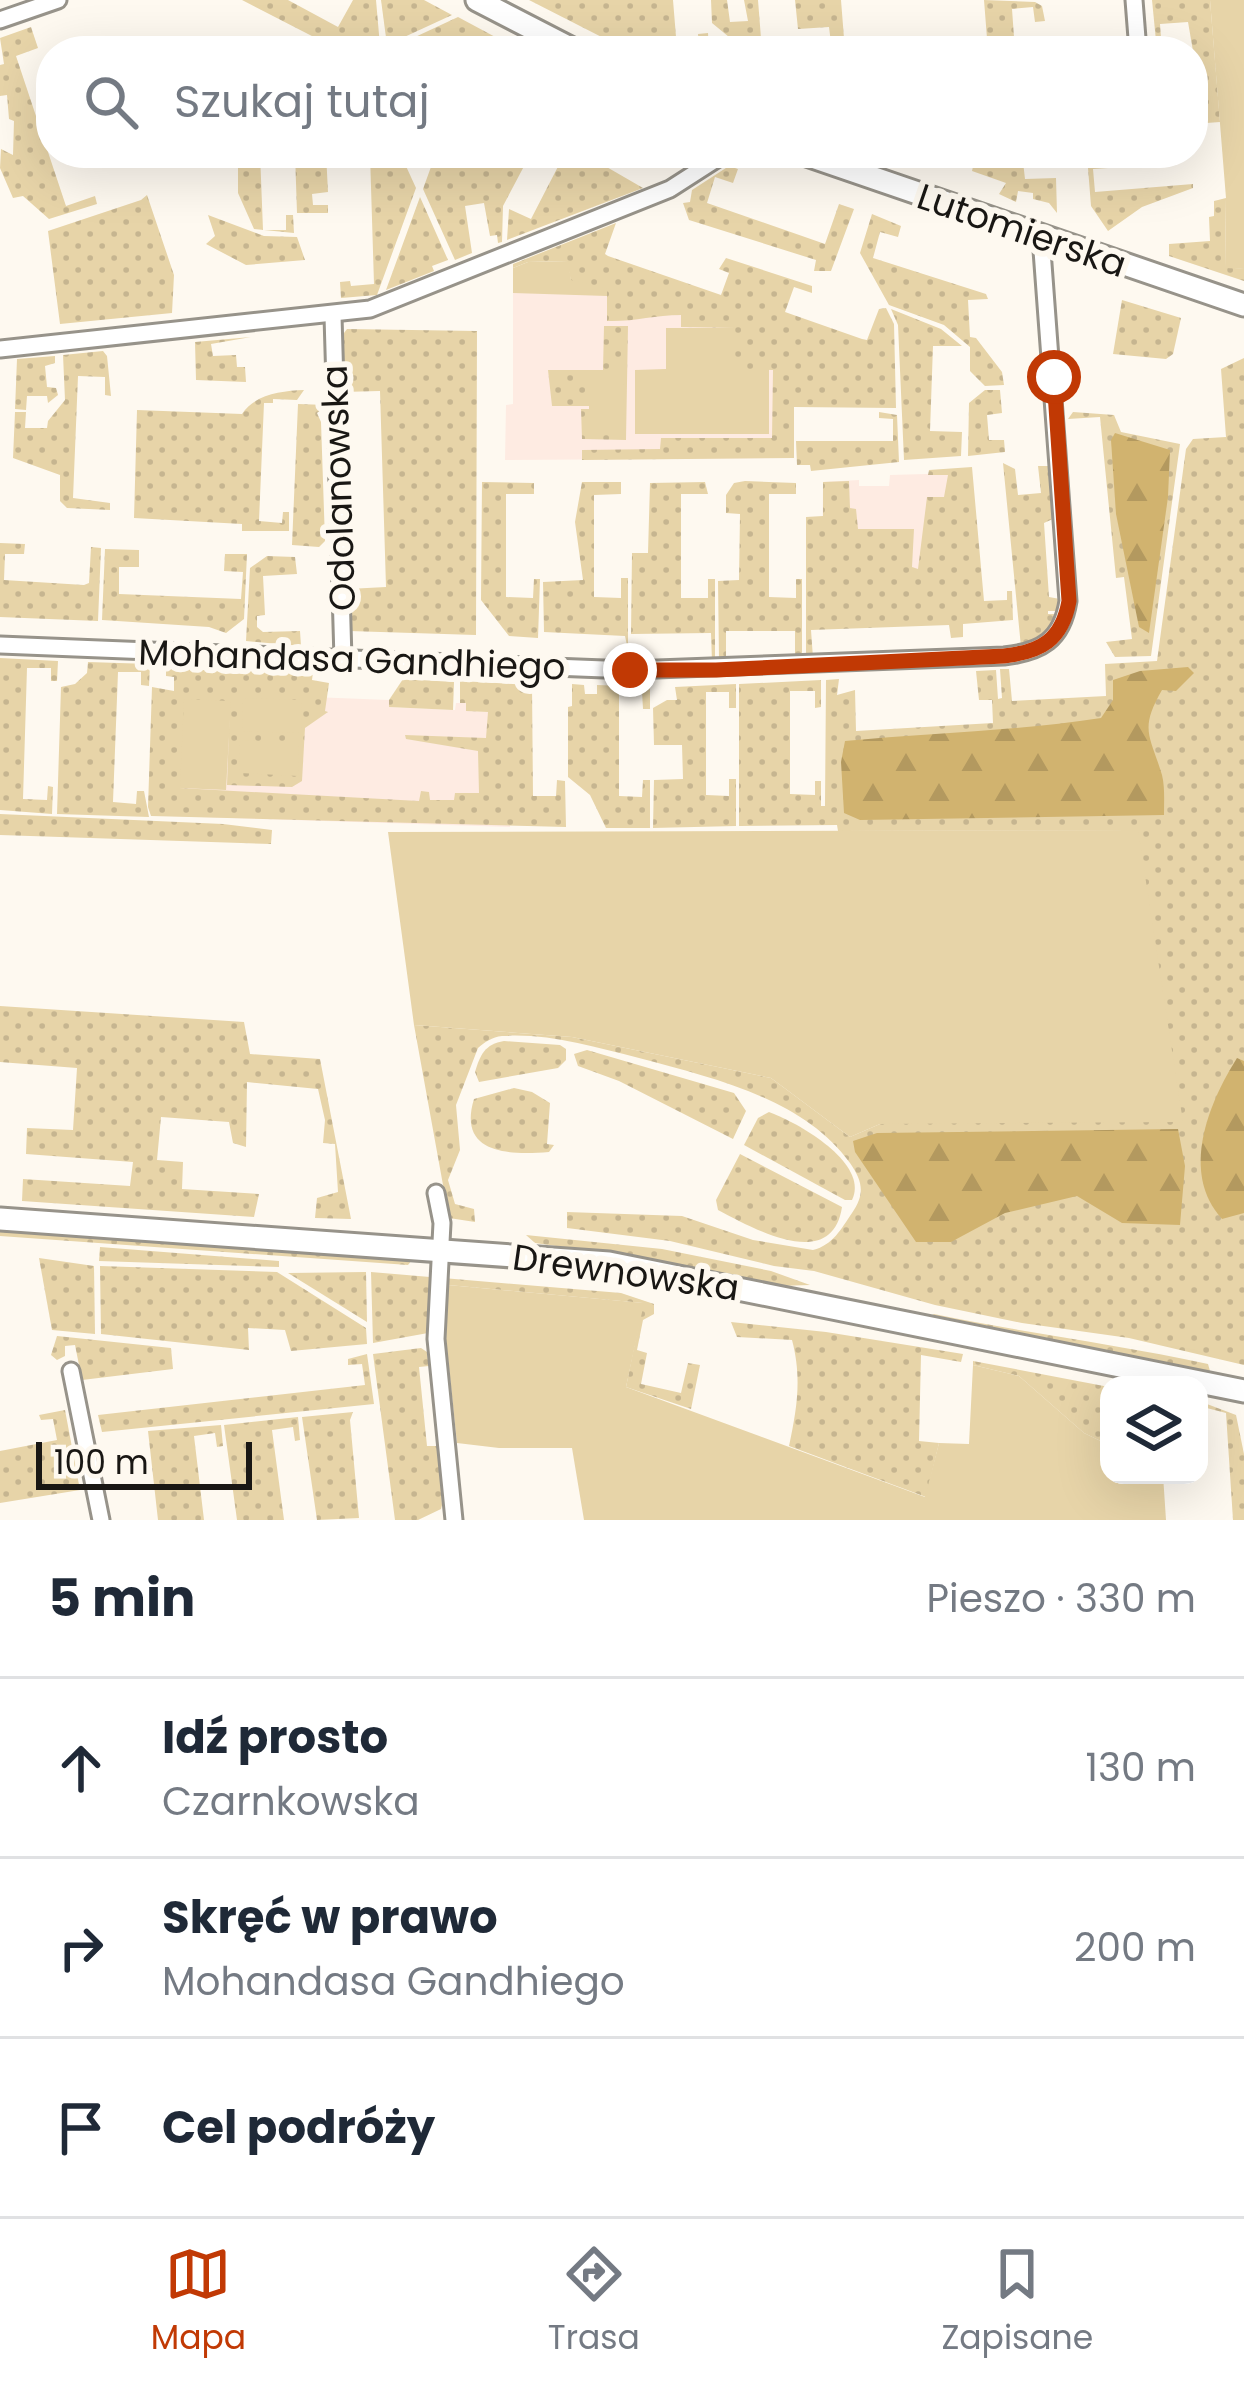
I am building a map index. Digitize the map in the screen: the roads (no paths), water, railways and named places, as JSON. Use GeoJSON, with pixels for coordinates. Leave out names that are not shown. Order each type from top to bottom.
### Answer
{"type":"FeatureCollection","features":[{"type":"Feature","properties":{"kind":"main road"},"geometry":{"type":"LineString","coordinates":[[477,0],[546,36]]}},
{"type":"Feature","properties":{"kind":"main road","name":"Lutomierska"},"geometry":{"type":"LineString","coordinates":[[844,168],[1244,304]]}},
{"type":"Feature","properties":{"kind":"main road","name":"Drewnowska"},"geometry":{"type":"LineString","coordinates":[[0,1220],[575,1259],[674,1273],[1244,1391]]}},
{"type":"Feature","properties":{"kind":"street"},"geometry":{"type":"LineString","coordinates":[[0,20],[58,0]]}},
{"type":"Feature","properties":{"kind":"street"},"geometry":{"type":"LineString","coordinates":[[1134,0],[1137,36]]}},
{"type":"Feature","properties":{"kind":"street"},"geometry":{"type":"LineString","coordinates":[[0,349],[370,309],[670,189],[703,168]]}},
{"type":"Feature","properties":{"kind":"street","name":"Mohandasa Gandhiego"},"geometry":{"type":"LineString","coordinates":[[0,645],[716,670],[1004,656],[1036,650],[1058,634],[1069,588],[1041,237]]}},
{"type":"Feature","properties":{"kind":"street","name":"Odolanowska"},"geometry":{"type":"LineString","coordinates":[[333,316],[343,659]]}},
{"type":"Feature","properties":{"kind":"street"},"geometry":{"type":"LineString","coordinates":[[436,1192],[442,1223],[436,1340],[454,1520]]}},
{"type":"Feature","properties":{"kind":"street"},"geometry":{"type":"LineString","coordinates":[[71,1371],[101,1520]]}}]}
